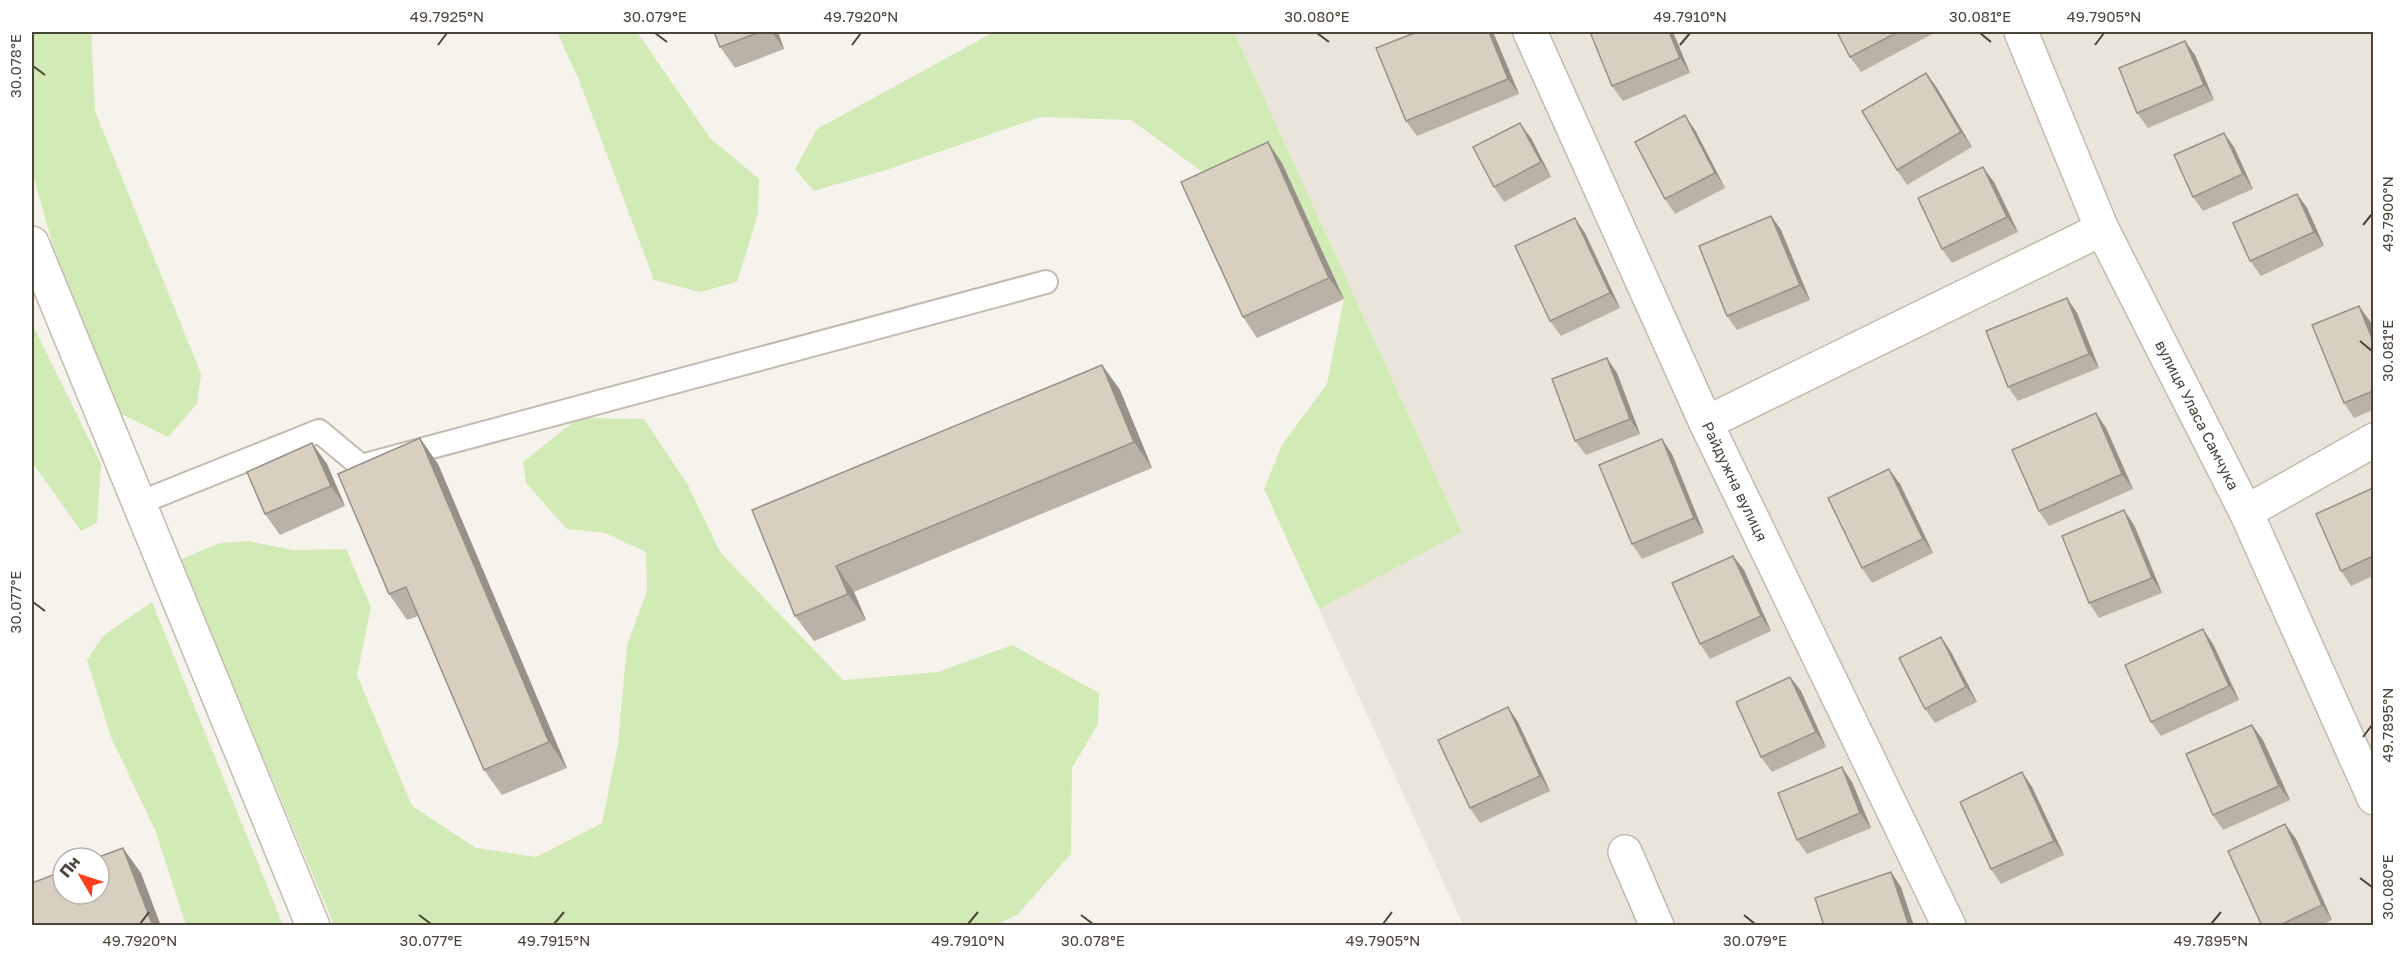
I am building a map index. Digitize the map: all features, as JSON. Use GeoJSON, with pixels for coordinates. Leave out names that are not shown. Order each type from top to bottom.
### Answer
{"type":"FeatureCollection","features":[{"type":"Feature","properties":{"kind":"street","name":"Райдужна вулиця"},"geometry":{"type":"LineString","coordinates":[[1530,32],[1706,423],[1949,926]]}},
{"type":"Feature","properties":{"kind":"street","name":"вулиця Уласа Самчука"},"geometry":{"type":"LineString","coordinates":[[2021,32],[2103,230],[2246,512],[2373,798]]}},
{"type":"Feature","properties":{"kind":"street"},"geometry":{"type":"LineString","coordinates":[[1706,423],[2103,230]]}},
{"type":"Feature","properties":{"kind":"street"},"geometry":{"type":"LineString","coordinates":[[32,243],[313,926]]}},
{"type":"Feature","properties":{"kind":"street"},"geometry":{"type":"LineString","coordinates":[[2246,512],[2373,440]]}},
{"type":"Feature","properties":{"kind":"street"},"geometry":{"type":"LineString","coordinates":[[1624,852],[1657,926]]}},
{"type":"Feature","properties":{"kind":"lane"},"geometry":{"type":"LineString","coordinates":[[139,503],[319,431],[361,466],[1046,282]]}},
{"type":"Feature","properties":{"kind":"shaded area"},"geometry":{"type":"Polygon","coordinates":[[[1234,32],[2373,32],[2373,925],[1463,925],[1319,609],[1462,531],[1234,32]]]}},
{"type":"Feature","properties":{"kind":"green space"},"geometry":{"type":"Polygon","coordinates":[[[32,32],[91,32],[95,111],[201,374],[197,404],[168,437],[119,413],[67,296],[32,171],[32,32]]]}},
{"type":"Feature","properties":{"kind":"green space"},"geometry":{"type":"Polygon","coordinates":[[[557,32],[637,32],[710,138],[759,179],[758,214],[737,282],[700,292],[654,280],[579,80],[557,32]]]}},
{"type":"Feature","properties":{"kind":"green space"},"geometry":{"type":"Polygon","coordinates":[[[994,32],[1234,32],[1462,532],[1319,609],[1264,489],[1282,445],[1327,384],[1344,299],[1282,163],[1226,189],[1131,120],[1041,117],[886,170],[814,191],[795,169],[817,129],[994,32]]]}},
{"type":"Feature","properties":{"kind":"green space"},"geometry":{"type":"Polygon","coordinates":[[[32,323],[101,464],[97,523],[81,531],[32,462],[32,323]]]}},
{"type":"Feature","properties":{"kind":"green space"},"geometry":{"type":"Polygon","coordinates":[[[578,418],[644,419],[688,485],[720,552],[843,680],[938,672],[1012,645],[1099,693],[1098,724],[1072,768],[1071,854],[1017,915],[996,925],[334,925],[180,560],[219,543],[248,541],[293,550],[346,549],[371,607],[357,675],[412,806],[476,848],[536,857],[602,823],[618,744],[627,645],[647,591],[646,552],[605,533],[567,529],[526,483],[523,462],[578,418]]]}},
{"type":"Feature","properties":{"kind":"green space"},"geometry":{"type":"Polygon","coordinates":[[[152,602],[283,925],[186,925],[155,830],[111,737],[87,660],[104,635],[152,602]]]}},
{"type":"Feature","properties":{"kind":"building"},"geometry":{"type":"Polygon","coordinates":[[[714,32],[760,32],[720,47],[714,32]]]}},
{"type":"Feature","properties":{"kind":"building"},"geometry":{"type":"Polygon","coordinates":[[[1417,32],[1489,32],[1508,79],[1406,121],[1376,48],[1417,32]]]}},
{"type":"Feature","properties":{"kind":"building"},"geometry":{"type":"Polygon","coordinates":[[[1590,32],[1669,32],[1680,58],[1612,86],[1590,32]]]}},
{"type":"Feature","properties":{"kind":"building"},"geometry":{"type":"Polygon","coordinates":[[[1837,32],[1898,32],[1850,57],[1837,32]]]}},
{"type":"Feature","properties":{"kind":"building"},"geometry":{"type":"Polygon","coordinates":[[[2185,41],[2204,85],[2137,113],[2119,68],[2185,41]]]}},
{"type":"Feature","properties":{"kind":"building"},"geometry":{"type":"Polygon","coordinates":[[[1926,73],[1961,132],[1897,170],[1862,111],[1926,73]]]}},
{"type":"Feature","properties":{"kind":"building"},"geometry":{"type":"Polygon","coordinates":[[[1685,115],[1715,173],[1665,199],[1635,142],[1685,115]]]}},
{"type":"Feature","properties":{"kind":"building"},"geometry":{"type":"Polygon","coordinates":[[[1520,123],[1541,162],[1494,187],[1473,147],[1520,123]]]}},
{"type":"Feature","properties":{"kind":"building"},"geometry":{"type":"Polygon","coordinates":[[[2224,133],[2243,174],[2193,197],[2174,155],[2224,133]]]}},
{"type":"Feature","properties":{"kind":"building"},"geometry":{"type":"Polygon","coordinates":[[[1268,142],[1329,278],[1243,317],[1181,182],[1268,142]]]}},
{"type":"Feature","properties":{"kind":"building"},"geometry":{"type":"Polygon","coordinates":[[[1983,167],[2007,217],[1942,249],[1918,198],[1983,167]]]}},
{"type":"Feature","properties":{"kind":"building"},"geometry":{"type":"Polygon","coordinates":[[[2297,194],[2314,232],[2250,261],[2233,223],[2297,194]]]}},
{"type":"Feature","properties":{"kind":"building"},"geometry":{"type":"Polygon","coordinates":[[[1771,216],[1800,285],[1727,316],[1699,246],[1771,216]]]}},
{"type":"Feature","properties":{"kind":"building"},"geometry":{"type":"Polygon","coordinates":[[[1575,218],[1610,293],[1550,321],[1515,246],[1575,218]]]}},
{"type":"Feature","properties":{"kind":"building"},"geometry":{"type":"Polygon","coordinates":[[[2067,298],[2089,354],[2008,387],[1986,331],[2067,298]]]}},
{"type":"Feature","properties":{"kind":"building"},"geometry":{"type":"Polygon","coordinates":[[[2359,306],[2373,341],[2373,391],[2344,403],[2312,325],[2359,306]]]}},
{"type":"Feature","properties":{"kind":"building"},"geometry":{"type":"Polygon","coordinates":[[[1607,358],[1630,419],[1575,441],[1552,379],[1607,358]]]}},
{"type":"Feature","properties":{"kind":"building"},"geometry":{"type":"Polygon","coordinates":[[[1102,365],[1134,442],[836,566],[848,594],[795,616],[752,510],[1102,365]]]}},
{"type":"Feature","properties":{"kind":"building"},"geometry":{"type":"Polygon","coordinates":[[[2096,413],[2122,474],[2039,511],[2012,450],[2096,413]]]}},
{"type":"Feature","properties":{"kind":"building"},"geometry":{"type":"Polygon","coordinates":[[[420,438],[549,742],[484,770],[406,587],[389,594],[338,474],[420,438]]]}},
{"type":"Feature","properties":{"kind":"building"},"geometry":{"type":"Polygon","coordinates":[[[1662,439],[1694,518],[1632,544],[1599,465],[1662,439]]]}},
{"type":"Feature","properties":{"kind":"building"},"geometry":{"type":"Polygon","coordinates":[[[312,443],[331,486],[265,514],[247,472],[312,443]]]}},
{"type":"Feature","properties":{"kind":"building"},"geometry":{"type":"Polygon","coordinates":[[[1889,469],[1923,539],[1862,568],[1828,498],[1889,469]]]}},
{"type":"Feature","properties":{"kind":"building"},"geometry":{"type":"Polygon","coordinates":[[[2373,488],[2373,556],[2341,571],[2316,514],[2373,488]]]}},
{"type":"Feature","properties":{"kind":"building"},"geometry":{"type":"Polygon","coordinates":[[[2124,510],[2152,578],[2089,603],[2062,536],[2124,510]]]}},
{"type":"Feature","properties":{"kind":"building"},"geometry":{"type":"Polygon","coordinates":[[[1733,556],[1761,616],[1700,644],[1672,583],[1733,556]]]}},
{"type":"Feature","properties":{"kind":"building"},"geometry":{"type":"Polygon","coordinates":[[[2203,629],[2229,686],[2151,722],[2125,665],[2203,629]]]}},
{"type":"Feature","properties":{"kind":"building"},"geometry":{"type":"Polygon","coordinates":[[[1941,637],[1966,687],[1925,709],[1899,658],[1941,637]]]}},
{"type":"Feature","properties":{"kind":"building"},"geometry":{"type":"Polygon","coordinates":[[[1790,677],[1816,732],[1761,757],[1736,702],[1790,677]]]}},
{"type":"Feature","properties":{"kind":"building"},"geometry":{"type":"Polygon","coordinates":[[[1508,707],[1540,776],[1470,808],[1438,740],[1508,707]]]}},
{"type":"Feature","properties":{"kind":"building"},"geometry":{"type":"Polygon","coordinates":[[[2252,725],[2279,786],[2213,815],[2186,754],[2252,725]]]}},
{"type":"Feature","properties":{"kind":"building"},"geometry":{"type":"Polygon","coordinates":[[[1842,767],[1860,813],[1797,840],[1778,793],[1842,767]]]}},
{"type":"Feature","properties":{"kind":"building"},"geometry":{"type":"Polygon","coordinates":[[[2022,772],[2054,841],[1991,869],[1960,802],[2022,772]]]}},
{"type":"Feature","properties":{"kind":"building"},"geometry":{"type":"Polygon","coordinates":[[[2285,824],[2322,905],[2278,926],[2262,926],[2228,851],[2285,824]]]}},
{"type":"Feature","properties":{"kind":"building"},"geometry":{"type":"Polygon","coordinates":[[[123,848],[153,926],[32,926],[32,883],[51,876],[51,906],[111,906],[111,852],[123,848]]]}},
{"type":"Feature","properties":{"kind":"building"},"geometry":{"type":"Polygon","coordinates":[[[1891,872],[1909,926],[1824,926],[1815,898],[1891,872]]]}}]}
